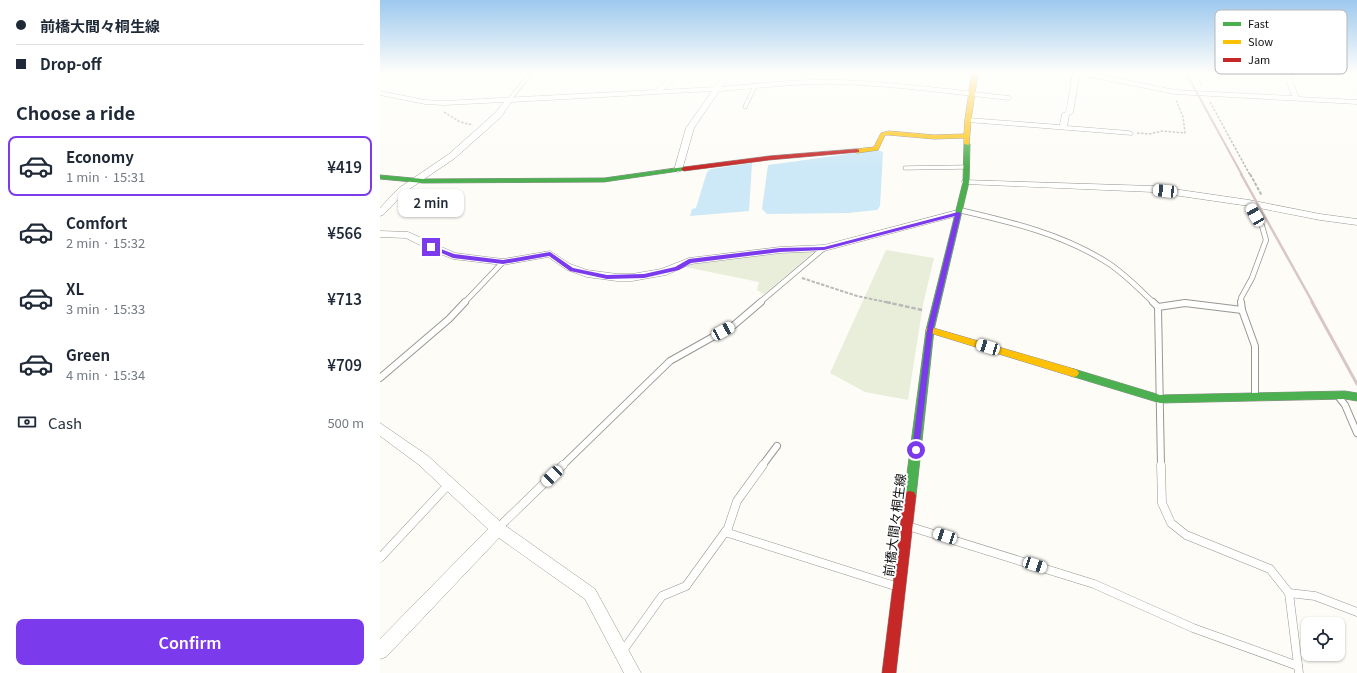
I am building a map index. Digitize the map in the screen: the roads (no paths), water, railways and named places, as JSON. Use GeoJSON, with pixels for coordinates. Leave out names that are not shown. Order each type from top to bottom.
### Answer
{"type":"FeatureCollection","features":[{"type":"Feature","properties":{"kind":"street"},"geometry":{"type":"LineString","coordinates":[[380,213],[402,190],[452,156],[498,115],[506,104]]}},
{"type":"Feature","properties":{"kind":"street"},"geometry":{"type":"LineString","coordinates":[[678,170],[690,128],[706,104]]}},
{"type":"Feature","properties":{"kind":"street","name":"前橋大間々桐生線"},"geometry":{"type":"LineString","coordinates":[[889,673],[930,330],[966,182],[967,136],[970,104]]}},
{"type":"Feature","properties":{"kind":"street"},"geometry":{"type":"LineString","coordinates":[[1063,128],[1066,114],[1069,113],[1071,104]]}},
{"type":"Feature","properties":{"kind":"street"},"geometry":{"type":"LineString","coordinates":[[968,120],[1129,133]]}},
{"type":"Feature","properties":{"kind":"street"},"geometry":{"type":"LineString","coordinates":[[380,177],[416,181],[604,180],[769,158],[876,148],[883,134],[889,133],[934,137],[967,136]]}},
{"type":"Feature","properties":{"kind":"street"},"geometry":{"type":"LineString","coordinates":[[966,182],[1153,189],[1249,203],[1357,222]]}},
{"type":"Feature","properties":{"kind":"street"},"geometry":{"type":"LineString","coordinates":[[380,234],[408,235],[453,256],[503,262],[550,254],[572,269],[607,277],[644,276],[677,269],[689,261],[780,250],[824,248],[958,211]]}},
{"type":"Feature","properties":{"kind":"street"},"geometry":{"type":"LineString","coordinates":[[930,330],[1160,399],[1338,395],[1357,397]]}},
{"type":"Feature","properties":{"kind":"street"},"geometry":{"type":"LineString","coordinates":[[380,429],[423,460],[498,529],[590,594],[633,673]]}},
{"type":"Feature","properties":{"kind":"street"},"geometry":{"type":"LineString","coordinates":[[382,644],[498,529]]}},
{"type":"Feature","properties":{"kind":"lane"},"geometry":{"type":"LineString","coordinates":[[905,168],[966,167]]}},
{"type":"Feature","properties":{"kind":"lane"},"geometry":{"type":"LineString","coordinates":[[1249,203],[1262,226],[1266,240],[1252,278],[1241,298],[1242,310],[1255,346],[1255,397]]}},
{"type":"Feature","properties":{"kind":"lane"},"geometry":{"type":"LineString","coordinates":[[906,525],[1094,584],[1193,628],[1298,670],[1289,593],[1270,569],[1186,535],[1171,523],[1162,503],[1158,307],[1109,263],[1081,247],[1022,225],[958,211]]}},
{"type":"Feature","properties":{"kind":"lane"},"geometry":{"type":"LineString","coordinates":[[498,529],[670,361],[734,325],[824,248]]}},
{"type":"Feature","properties":{"kind":"lane"},"geometry":{"type":"LineString","coordinates":[[380,378],[448,319],[503,262]]}},
{"type":"Feature","properties":{"kind":"lane"},"geometry":{"type":"LineString","coordinates":[[1158,307],[1185,303],[1242,310]]}},
{"type":"Feature","properties":{"kind":"lane"},"geometry":{"type":"LineString","coordinates":[[1338,395],[1345,405],[1357,433]]}},
{"type":"Feature","properties":{"kind":"lane"},"geometry":{"type":"LineString","coordinates":[[622,652],[662,596],[686,586],[726,532],[737,501],[777,446]]}},
{"type":"Feature","properties":{"kind":"lane"},"geometry":{"type":"LineString","coordinates":[[380,558],[449,484]]}},
{"type":"Feature","properties":{"kind":"lane"},"geometry":{"type":"LineString","coordinates":[[726,532],[899,588]]}},
{"type":"Feature","properties":{"kind":"lane"},"geometry":{"type":"LineString","coordinates":[[1289,593],[1315,596],[1357,612]]}},
{"type":"Feature","properties":{"kind":"water"},"geometry":{"type":"Polygon","coordinates":[[[878,150],[883,152],[880,206],[877,210],[848,213],[767,214],[762,209],[768,165],[878,150]]]}},
{"type":"Feature","properties":{"kind":"water"},"geometry":{"type":"Polygon","coordinates":[[[752,163],[749,211],[690,216],[692,209],[696,208],[707,172],[711,169],[752,163]]]}},
{"type":"Feature","properties":{"kind":"railway"},"geometry":{"type":"LineString","coordinates":[[1203,104],[1242,175]]}},
{"type":"Feature","properties":{"kind":"railway"},"geometry":{"type":"LineString","coordinates":[[1241,174],[1313,303]]}},
{"type":"Feature","properties":{"kind":"railway"},"geometry":{"type":"LineString","coordinates":[[1312,302],[1357,384]]}}]}
